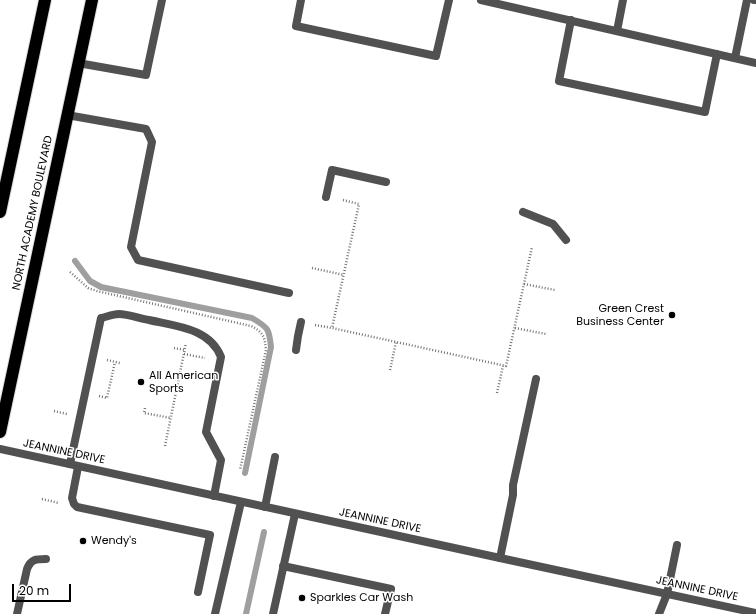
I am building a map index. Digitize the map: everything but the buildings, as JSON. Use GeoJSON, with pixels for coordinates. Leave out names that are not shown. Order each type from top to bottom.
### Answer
{"type":"FeatureCollection","features":[{"type":"Feature","properties":{"kind":"highway"},"geometry":{"type":"LineString","coordinates":[[0,212],[45,0]]}},
{"type":"Feature","properties":{"kind":"highway","name":"NORTH ACADEMY BOULEVARD"},"geometry":{"type":"LineString","coordinates":[[0,432],[92,0]]}},
{"type":"Feature","properties":{"kind":"street"},"geometry":{"type":"LineString","coordinates":[[78,63],[146,75],[162,0]]}},
{"type":"Feature","properties":{"kind":"street"},"geometry":{"type":"LineString","coordinates":[[301,0],[296,26],[436,56],[449,0]]}},
{"type":"Feature","properties":{"kind":"street"},"geometry":{"type":"LineString","coordinates":[[481,0],[756,63]]}},
{"type":"Feature","properties":{"kind":"street"},"geometry":{"type":"LineString","coordinates":[[617,31],[624,0]]}},
{"type":"Feature","properties":{"kind":"street"},"geometry":{"type":"LineString","coordinates":[[735,58],[747,0]]}},
{"type":"Feature","properties":{"kind":"street"},"geometry":{"type":"LineString","coordinates":[[571,20],[559,81],[705,112],[717,54]]}},
{"type":"Feature","properties":{"kind":"street"},"geometry":{"type":"LineString","coordinates":[[67,115],[146,129],[152,142],[131,247],[138,260],[289,293]]}},
{"type":"Feature","properties":{"kind":"street"},"geometry":{"type":"LineString","coordinates":[[326,197],[332,170],[386,182]]}},
{"type":"Feature","properties":{"kind":"street"},"geometry":{"type":"LineString","coordinates":[[523,212],[553,224],[566,240]]}},
{"type":"Feature","properties":{"kind":"street"},"geometry":{"type":"LineString","coordinates":[[70,464],[101,318],[118,314],[190,329],[204,336],[214,344],[221,357],[206,432],[221,460],[214,496]]}},
{"type":"Feature","properties":{"kind":"street"},"geometry":{"type":"LineString","coordinates":[[296,350],[301,322]]}},
{"type":"Feature","properties":{"kind":"street"},"geometry":{"type":"LineString","coordinates":[[500,558],[513,495],[513,485],[536,379]]}},
{"type":"Feature","properties":{"kind":"street","name":"JEANNINE DRIVE"},"geometry":{"type":"LineString","coordinates":[[0,449],[756,613]]}},
{"type":"Feature","properties":{"kind":"street"},"geometry":{"type":"LineString","coordinates":[[264,507],[275,457]]}},
{"type":"Feature","properties":{"kind":"street"},"geometry":{"type":"LineString","coordinates":[[78,466],[72,498],[77,507],[210,535],[198,592]]}},
{"type":"Feature","properties":{"kind":"street"},"geometry":{"type":"LineString","coordinates":[[215,614],[241,502]]}},
{"type":"Feature","properties":{"kind":"street"},"geometry":{"type":"LineString","coordinates":[[273,614],[295,514]]}},
{"type":"Feature","properties":{"kind":"street"},"geometry":{"type":"LineString","coordinates":[[659,614],[667,594],[677,545]]}},
{"type":"Feature","properties":{"kind":"street"},"geometry":{"type":"LineString","coordinates":[[17,614],[29,564],[32,560],[46,560]]}},
{"type":"Feature","properties":{"kind":"street"},"geometry":{"type":"LineString","coordinates":[[283,566],[391,589],[385,614]]}},
{"type":"Feature","properties":{"kind":"path"},"geometry":{"type":"LineString","coordinates":[[342,200],[359,204],[332,328],[503,366]]}},
{"type":"Feature","properties":{"kind":"path"},"geometry":{"type":"LineString","coordinates":[[497,393],[503,366],[506,366],[532,247]]}},
{"type":"Feature","properties":{"kind":"path"},"geometry":{"type":"LineString","coordinates":[[312,268],[344,275]]}},
{"type":"Feature","properties":{"kind":"path"},"geometry":{"type":"LineString","coordinates":[[524,284],[555,290]]}},
{"type":"Feature","properties":{"kind":"path"},"geometry":{"type":"LineString","coordinates":[[515,328],[546,334]]}},
{"type":"Feature","properties":{"kind":"path"},"geometry":{"type":"LineString","coordinates":[[165,446],[186,341]]}},
{"type":"Feature","properties":{"kind":"path"},"geometry":{"type":"LineString","coordinates":[[390,370],[396,342]]}},
{"type":"Feature","properties":{"kind":"path"},"geometry":{"type":"LineString","coordinates":[[174,348],[184,352],[221,360]]}},
{"type":"Feature","properties":{"kind":"path"},"geometry":{"type":"LineString","coordinates":[[108,360],[120,363]]}},
{"type":"Feature","properties":{"kind":"path"},"geometry":{"type":"LineString","coordinates":[[96,396],[107,398],[115,362]]}},
{"type":"Feature","properties":{"kind":"path"},"geometry":{"type":"LineString","coordinates":[[145,408],[144,413],[170,418]]}},
{"type":"Feature","properties":{"kind":"waterway"},"geometry":{"type":"LineString","coordinates":[[75,261],[90,281],[101,287],[252,318],[265,327],[270,336],[271,347],[245,473]]}},
{"type":"Feature","properties":{"kind":"waterway"},"geometry":{"type":"LineString","coordinates":[[246,614],[264,532]]}},
{"type":"Feature","properties":{"kind":"place","name":"Green Crest Business Center"},"geometry":{"type":"Point","coordinates":[672,315]}},
{"type":"Feature","properties":{"kind":"place","name":"All American Sports"},"geometry":{"type":"Point","coordinates":[141,382]}},
{"type":"Feature","properties":{"kind":"place","name":"Wendy's"},"geometry":{"type":"Point","coordinates":[83,541]}},
{"type":"Feature","properties":{"kind":"place","name":"Sparkles Car Wash"},"geometry":{"type":"Point","coordinates":[302,598]}}]}
